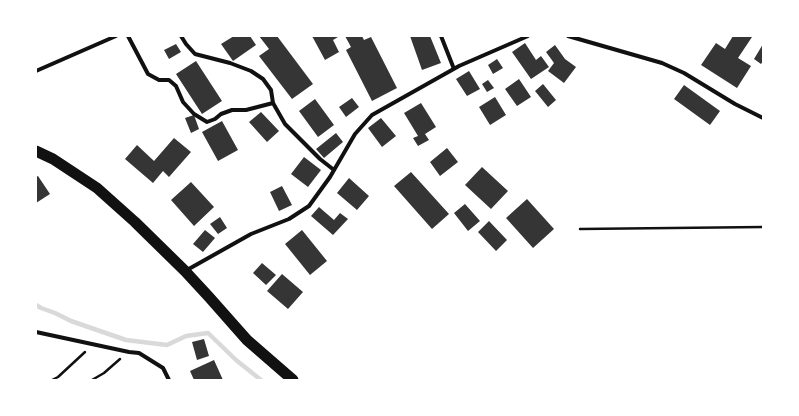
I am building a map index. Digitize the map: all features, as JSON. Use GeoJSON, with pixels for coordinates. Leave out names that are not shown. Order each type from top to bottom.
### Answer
{"type":"FeatureCollection","features":[{"type":"Feature","properties":{"kind":"highway"},"geometry":{"type":"LineString","coordinates":[[36,151],[53,159],[97,188],[135,222],[184,271],[247,340],[293,380]]}},
{"type":"Feature","properties":{"kind":"street"},"geometry":{"type":"LineString","coordinates":[[36,71],[116,36]]}},
{"type":"Feature","properties":{"kind":"street"},"geometry":{"type":"LineString","coordinates":[[128,36],[148,74],[159,80],[169,80],[176,86],[183,102],[194,114],[207,122],[232,110],[246,110],[273,103]]}},
{"type":"Feature","properties":{"kind":"street"},"geometry":{"type":"LineString","coordinates":[[182,36],[186,44],[195,54],[230,63],[251,71],[263,79],[272,90],[273,103],[285,124],[320,159],[334,170]]}},
{"type":"Feature","properties":{"kind":"street"},"geometry":{"type":"LineString","coordinates":[[441,36],[454,70]]}},
{"type":"Feature","properties":{"kind":"street"},"geometry":{"type":"LineString","coordinates":[[184,271],[251,234],[289,219],[309,206],[334,170],[355,134],[372,115],[454,70],[528,36]]}},
{"type":"Feature","properties":{"kind":"street"},"geometry":{"type":"LineString","coordinates":[[568,36],[662,63],[684,73],[735,104],[763,118]]}},
{"type":"Feature","properties":{"kind":"street"},"geometry":{"type":"LineString","coordinates":[[36,332],[139,353],[163,368],[169,380]]}},
{"type":"Feature","properties":{"kind":"path"},"geometry":{"type":"LineString","coordinates":[[580,229],[763,227]]}},
{"type":"Feature","properties":{"kind":"path"},"geometry":{"type":"LineString","coordinates":[[52,380],[95,345]]}},
{"type":"Feature","properties":{"kind":"path"},"geometry":{"type":"LineString","coordinates":[[92,380],[104,373],[129,352]]}},
{"type":"Feature","properties":{"kind":"building"},"geometry":{"type":"Polygon","coordinates":[[[234,36],[250,36],[256,45],[233,61],[221,44],[234,36]]]}},
{"type":"Feature","properties":{"kind":"building"},"geometry":{"type":"Polygon","coordinates":[[[259,36],[277,36],[313,84],[292,99],[259,56],[269,49],[259,36]]]}},
{"type":"Feature","properties":{"kind":"building"},"geometry":{"type":"Polygon","coordinates":[[[312,36],[337,36],[338,37],[333,40],[339,52],[325,60],[312,36]]]}},
{"type":"Feature","properties":{"kind":"building"},"geometry":{"type":"Polygon","coordinates":[[[345,36],[362,36],[364,40],[371,37],[397,88],[372,101],[346,50],[351,47],[345,36]]]}},
{"type":"Feature","properties":{"kind":"building"},"geometry":{"type":"Polygon","coordinates":[[[410,36],[430,36],[441,63],[422,70],[410,36]]]}},
{"type":"Feature","properties":{"kind":"building"},"geometry":{"type":"Polygon","coordinates":[[[733,36],[752,37],[738,58],[751,66],[737,88],[701,65],[716,43],[725,49],[733,36]]]}},
{"type":"Feature","properties":{"kind":"building"},"geometry":{"type":"Polygon","coordinates":[[[525,43],[536,60],[541,56],[549,67],[531,79],[512,52],[525,43]]]}},
{"type":"Feature","properties":{"kind":"building"},"geometry":{"type":"Polygon","coordinates":[[[176,44],[181,52],[169,59],[164,50],[176,44]]]}},
{"type":"Feature","properties":{"kind":"building"},"geometry":{"type":"Polygon","coordinates":[[[763,44],[763,61],[761,64],[754,59],[763,44]]]}},
{"type":"Feature","properties":{"kind":"building"},"geometry":{"type":"Polygon","coordinates":[[[555,45],[565,59],[576,67],[564,83],[548,71],[554,63],[546,52],[555,45]]]}},
{"type":"Feature","properties":{"kind":"building"},"geometry":{"type":"Polygon","coordinates":[[[497,59],[503,68],[493,74],[488,65],[497,59]]]}},
{"type":"Feature","properties":{"kind":"building"},"geometry":{"type":"Polygon","coordinates":[[[196,61],[222,101],[202,114],[176,74],[196,61]]]}},
{"type":"Feature","properties":{"kind":"building"},"geometry":{"type":"Polygon","coordinates":[[[469,71],[480,89],[467,96],[456,79],[469,71]]]}},
{"type":"Feature","properties":{"kind":"building"},"geometry":{"type":"Polygon","coordinates":[[[519,79],[531,97],[517,106],[505,89],[519,79]]]}},
{"type":"Feature","properties":{"kind":"building"},"geometry":{"type":"Polygon","coordinates":[[[488,80],[494,88],[487,92],[482,84],[488,80]]]}},
{"type":"Feature","properties":{"kind":"building"},"geometry":{"type":"Polygon","coordinates":[[[543,84],[556,100],[548,107],[535,91],[543,84]]]}},
{"type":"Feature","properties":{"kind":"building"},"geometry":{"type":"Polygon","coordinates":[[[684,85],[720,111],[710,125],[674,99],[684,85]]]}},
{"type":"Feature","properties":{"kind":"building"},"geometry":{"type":"Polygon","coordinates":[[[495,97],[506,115],[490,125],[479,107],[495,97]]]}},
{"type":"Feature","properties":{"kind":"building"},"geometry":{"type":"Polygon","coordinates":[[[352,98],[359,107],[346,117],[339,107],[352,98]]]}},
{"type":"Feature","properties":{"kind":"building"},"geometry":{"type":"Polygon","coordinates":[[[315,99],[334,125],[318,137],[299,111],[315,99]]]}},
{"type":"Feature","properties":{"kind":"building"},"geometry":{"type":"Polygon","coordinates":[[[421,103],[436,127],[425,134],[429,140],[418,146],[413,138],[418,136],[404,113],[421,103]]]}},
{"type":"Feature","properties":{"kind":"building"},"geometry":{"type":"Polygon","coordinates":[[[261,112],[279,131],[267,142],[249,122],[261,112]]]}},
{"type":"Feature","properties":{"kind":"building"},"geometry":{"type":"Polygon","coordinates":[[[194,115],[199,129],[191,133],[185,118],[194,115]]]}},
{"type":"Feature","properties":{"kind":"building"},"geometry":{"type":"Polygon","coordinates":[[[381,118],[396,136],[382,147],[368,128],[381,118]]]}},
{"type":"Feature","properties":{"kind":"building"},"geometry":{"type":"Polygon","coordinates":[[[222,121],[238,150],[218,161],[202,132],[222,121]]]}},
{"type":"Feature","properties":{"kind":"building"},"geometry":{"type":"Polygon","coordinates":[[[336,133],[343,142],[324,158],[316,149],[336,133]]]}},
{"type":"Feature","properties":{"kind":"building"},"geometry":{"type":"Polygon","coordinates":[[[174,138],[191,152],[169,177],[163,171],[153,183],[125,159],[137,145],[154,161],[174,138]]]}},
{"type":"Feature","properties":{"kind":"building"},"geometry":{"type":"Polygon","coordinates":[[[447,148],[458,162],[440,176],[430,162],[447,148]]]}},
{"type":"Feature","properties":{"kind":"building"},"geometry":{"type":"Polygon","coordinates":[[[304,157],[321,170],[308,187],[291,174],[304,157]]]}},
{"type":"Feature","properties":{"kind":"building"},"geometry":{"type":"Polygon","coordinates":[[[482,167],[508,191],[491,209],[465,185],[482,167]]]}},
{"type":"Feature","properties":{"kind":"building"},"geometry":{"type":"Polygon","coordinates":[[[411,172],[449,214],[432,229],[394,186],[411,172]]]}},
{"type":"Feature","properties":{"kind":"building"},"geometry":{"type":"Polygon","coordinates":[[[38,176],[50,194],[36,203],[36,177],[38,176]]]}},
{"type":"Feature","properties":{"kind":"building"},"geometry":{"type":"Polygon","coordinates":[[[349,178],[369,196],[357,210],[337,193],[349,178]]]}},
{"type":"Feature","properties":{"kind":"building"},"geometry":{"type":"Polygon","coordinates":[[[191,182],[214,207],[194,226],[171,200],[191,182]]]}},
{"type":"Feature","properties":{"kind":"building"},"geometry":{"type":"Polygon","coordinates":[[[282,186],[292,205],[279,211],[270,192],[282,186]]]}},
{"type":"Feature","properties":{"kind":"building"},"geometry":{"type":"Polygon","coordinates":[[[527,199],[554,229],[533,248],[506,218],[527,199]]]}},
{"type":"Feature","properties":{"kind":"building"},"geometry":{"type":"Polygon","coordinates":[[[465,204],[480,221],[468,231],[454,213],[465,204]]]}},
{"type":"Feature","properties":{"kind":"building"},"geometry":{"type":"Polygon","coordinates":[[[319,207],[334,220],[340,213],[348,219],[333,235],[311,216],[319,207]]]}},
{"type":"Feature","properties":{"kind":"building"},"geometry":{"type":"Polygon","coordinates":[[[220,217],[227,228],[218,234],[210,224],[220,217]]]}},
{"type":"Feature","properties":{"kind":"building"},"geometry":{"type":"Polygon","coordinates":[[[489,221],[507,240],[496,251],[478,232],[489,221]]]}},
{"type":"Feature","properties":{"kind":"building"},"geometry":{"type":"Polygon","coordinates":[[[205,230],[215,238],[203,252],[193,244],[205,230]]]}},
{"type":"Feature","properties":{"kind":"building"},"geometry":{"type":"Polygon","coordinates":[[[302,230],[327,261],[310,275],[285,244],[302,230]]]}},
{"type":"Feature","properties":{"kind":"building"},"geometry":{"type":"Polygon","coordinates":[[[262,263],[276,275],[266,285],[253,273],[262,263]]]}},
{"type":"Feature","properties":{"kind":"building"},"geometry":{"type":"Polygon","coordinates":[[[282,274],[303,292],[288,309],[267,291],[282,274]]]}},
{"type":"Feature","properties":{"kind":"building"},"geometry":{"type":"Polygon","coordinates":[[[204,339],[209,356],[197,360],[192,342],[204,339]]]}},
{"type":"Feature","properties":{"kind":"building"},"geometry":{"type":"Polygon","coordinates":[[[214,360],[223,380],[194,380],[190,371],[214,360]]]}},
{"type":"Feature","properties":{"kind":"waterway"},"geometry":{"type":"LineString","coordinates":[[36,305],[71,321],[126,340],[167,345],[186,336],[208,333],[236,360],[261,380]]}}]}
